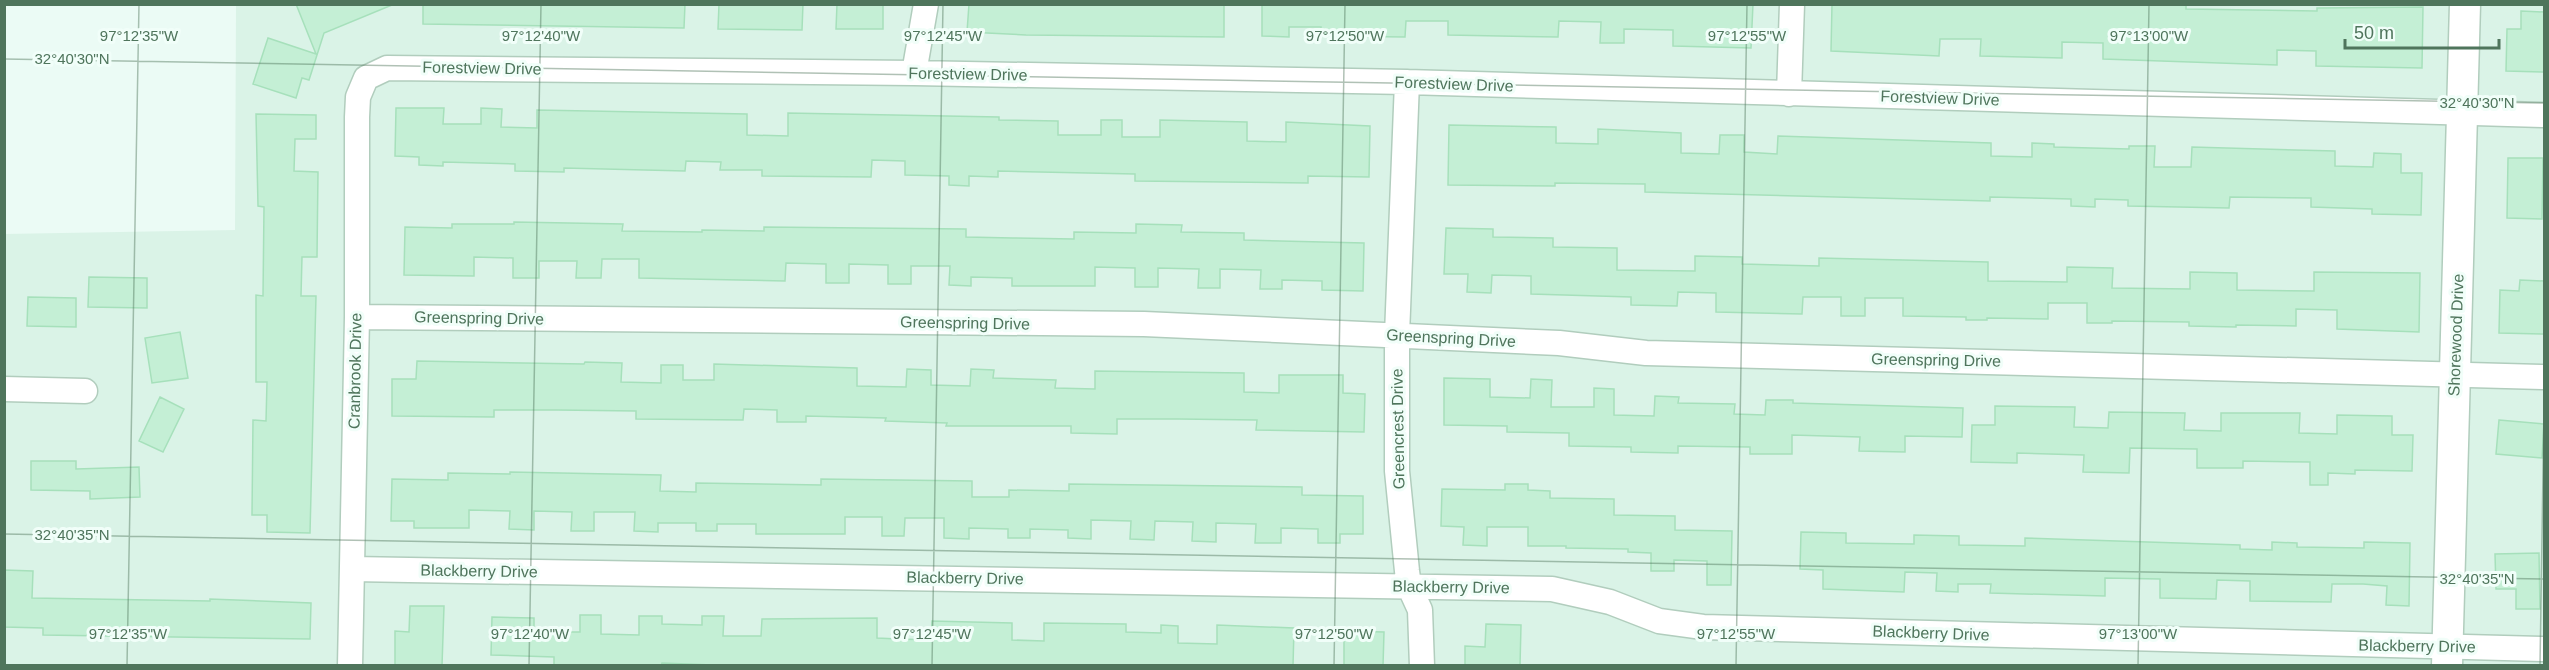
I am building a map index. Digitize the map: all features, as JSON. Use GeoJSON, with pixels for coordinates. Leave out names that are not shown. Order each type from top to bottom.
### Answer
{"type":"FeatureCollection","features":[{"type":"Feature","properties":{"kind":"street"},"geometry":{"type":"LineString","coordinates":[[914,73],[926,4]]}},
{"type":"Feature","properties":{"kind":"street"},"geometry":{"type":"LineString","coordinates":[[1789,93],[1792,4]]}},
{"type":"Feature","properties":{"kind":"street","name":"Shorewood Drive"},"geometry":{"type":"LineString","coordinates":[[2447,656],[2465,4]]}},
{"type":"Feature","properties":{"kind":"street","name":"Forestview Drive"},"geometry":{"type":"LineString","coordinates":[[366,78],[387,68],[415,67],[914,73],[1407,82],[2544,116]]}},
{"type":"Feature","properties":{"kind":"street","name":"Cranbrook Drive"},"geometry":{"type":"LineString","coordinates":[[350,666],[357,317],[357,117],[358,97],[366,78]]}},
{"type":"Feature","properties":{"kind":"street","name":"Greencrest Drive"},"geometry":{"type":"LineString","coordinates":[[1407,82],[1397,335],[1397,471],[1409,586],[1420,610],[1422,666]]}},
{"type":"Feature","properties":{"kind":"street","name":"Greenspring Drive"},"geometry":{"type":"LineString","coordinates":[[357,317],[1144,324],[1558,343],[1646,353],[2544,377]]}},
{"type":"Feature","properties":{"kind":"street"},"geometry":{"type":"LineString","coordinates":[[4,389],[85,391]]}},
{"type":"Feature","properties":{"kind":"street","name":"Blackberry Drive"},"geometry":{"type":"LineString","coordinates":[[352,568],[1552,589],[1610,602],[1659,621],[1703,627],[2447,656],[2544,649]]}},
{"type":"Feature","properties":{"kind":"shaded area"},"geometry":{"type":"Polygon","coordinates":[[[236,5],[2544,5],[2544,665],[5,665],[4,234],[235,230],[236,5]]]}},
{"type":"Feature","properties":{"kind":"building"},"geometry":{"type":"Polygon","coordinates":[[[296,4],[392,5],[324,33],[309,80],[302,78],[296,98],[253,84],[268,38],[316,54],[296,4]]]}},
{"type":"Feature","properties":{"kind":"building"},"geometry":{"type":"Polygon","coordinates":[[[423,4],[685,4],[684,28],[423,24],[423,4]]]}},
{"type":"Feature","properties":{"kind":"building"},"geometry":{"type":"Polygon","coordinates":[[[719,4],[803,4],[802,30],[718,29],[719,4]]]}},
{"type":"Feature","properties":{"kind":"building"},"geometry":{"type":"Polygon","coordinates":[[[837,4],[883,4],[883,29],[836,29],[837,4]]]}},
{"type":"Feature","properties":{"kind":"building"},"geometry":{"type":"Polygon","coordinates":[[[969,4],[1224,4],[1224,37],[1026,35],[967,32],[969,4]]]}},
{"type":"Feature","properties":{"kind":"building"},"geometry":{"type":"Polygon","coordinates":[[[1262,4],[1753,4],[1751,48],[1673,46],[1673,30],[1624,29],[1624,43],[1600,43],[1601,22],[1559,21],[1558,37],[1448,35],[1448,21],[1406,21],[1405,37],[1321,36],[1321,27],[1289,27],[1289,37],[1262,36],[1262,4]]]}},
{"type":"Feature","properties":{"kind":"building"},"geometry":{"type":"Polygon","coordinates":[[[1832,4],[2186,4],[2186,9],[2317,11],[2317,8],[2423,7],[2422,68],[2316,66],[2316,51],[2277,50],[2277,65],[2103,59],[2103,43],[2062,42],[2062,58],[1980,56],[1981,39],[1940,39],[1939,56],[1831,51],[1832,4]]]}},
{"type":"Feature","properties":{"kind":"building"},"geometry":{"type":"Polygon","coordinates":[[[2521,11],[2544,12],[2544,72],[2506,71],[2507,29],[2521,29],[2521,11]]]}},
{"type":"Feature","properties":{"kind":"building"},"geometry":{"type":"Polygon","coordinates":[[[396,108],[444,108],[443,124],[481,124],[481,108],[502,109],[501,127],[537,128],[537,110],[747,114],[747,135],[788,136],[788,113],[999,117],[999,120],[1058,121],[1058,135],[1101,135],[1101,120],[1122,120],[1122,137],[1160,137],[1160,120],[1247,122],[1247,141],[1286,142],[1286,122],[1370,126],[1369,177],[1308,176],[1308,183],[1135,181],[1135,174],[998,171],[998,177],[969,176],[969,186],[949,185],[949,176],[905,175],[905,161],[872,160],[871,177],[762,176],[762,170],[720,170],[721,162],[686,161],[685,171],[564,168],[564,172],[515,171],[515,164],[443,162],[443,166],[419,165],[419,157],[395,156],[396,108]]]}},
{"type":"Feature","properties":{"kind":"building"},"geometry":{"type":"Polygon","coordinates":[[[256,114],[316,115],[316,139],[295,139],[294,171],[318,172],[317,257],[302,257],[301,296],[316,296],[310,533],[267,532],[267,515],[252,515],[253,420],[266,421],[267,382],[256,382],[256,295],[263,296],[264,207],[258,206],[256,114]]]}},
{"type":"Feature","properties":{"kind":"building"},"geometry":{"type":"Polygon","coordinates":[[[1449,125],[1556,127],[1556,143],[1598,144],[1598,129],[1681,133],[1681,153],[1719,154],[1720,135],[1744,135],[1744,152],[1777,154],[1778,136],[1991,143],[1991,156],[2032,157],[2032,143],[2054,144],[2054,147],[2129,149],[2129,146],[2155,146],[2154,167],[2191,167],[2192,147],[2335,151],[2335,166],[2373,167],[2374,153],[2401,154],[2401,173],[2422,173],[2421,215],[2372,214],[2372,209],[2311,207],[2311,198],[2230,197],[2229,208],[2128,206],[2128,200],[2095,199],[2095,207],[2071,206],[2071,199],[1990,197],[1990,201],[1645,192],[1645,184],[1448,185],[1449,125]]]}},
{"type":"Feature","properties":{"kind":"building"},"geometry":{"type":"Polygon","coordinates":[[[2508,158],[2543,158],[2542,219],[2507,218],[2508,158]]]}},
{"type":"Feature","properties":{"kind":"building"},"geometry":{"type":"Polygon","coordinates":[[[514,222],[623,224],[622,231],[764,231],[764,227],[966,229],[966,237],[1074,239],[1074,232],[1136,233],[1136,224],[1182,225],[1181,232],[1244,233],[1244,240],[1364,243],[1363,291],[1322,290],[1322,281],[1282,280],[1282,289],[1260,289],[1261,270],[1220,269],[1220,288],[1198,288],[1199,269],[1158,268],[1158,287],[1135,287],[1135,268],[1095,267],[1095,286],[1012,286],[1012,278],[971,277],[971,286],[949,285],[950,266],[911,266],[911,284],[888,284],[888,265],[849,264],[849,283],[826,283],[826,264],[786,263],[785,281],[639,278],[639,259],[602,259],[601,278],[576,278],[577,261],[539,261],[539,278],[513,278],[513,258],[474,257],[474,276],[404,275],[405,227],[452,228],[452,224],[514,224],[514,222]]]}},
{"type":"Feature","properties":{"kind":"building"},"geometry":{"type":"Polygon","coordinates":[[[1446,228],[1493,229],[1493,237],[1553,238],[1553,247],[1617,248],[1617,270],[1695,271],[1695,256],[1742,257],[1742,264],[1819,266],[1819,258],[1988,262],[1988,281],[2067,282],[2067,267],[2113,268],[2112,288],[2190,289],[2190,272],[2237,273],[2237,290],[2314,291],[2314,272],[2420,273],[2419,332],[2337,329],[2337,310],[2296,309],[2296,326],[2236,325],[2236,327],[2189,326],[2189,322],[2087,323],[2087,303],[2048,303],[2048,319],[1966,320],[1966,317],[1903,316],[1903,298],[1865,298],[1865,316],[1841,316],[1841,297],[1803,297],[1802,314],[1716,312],[1716,293],[1678,292],[1677,306],[1631,305],[1631,297],[1531,294],[1531,276],[1492,275],[1491,293],[1467,292],[1468,274],[1444,274],[1446,228]]]}},
{"type":"Feature","properties":{"kind":"building"},"geometry":{"type":"Polygon","coordinates":[[[89,277],[147,278],[147,308],[88,307],[89,277]]]}},
{"type":"Feature","properties":{"kind":"building"},"geometry":{"type":"Polygon","coordinates":[[[2520,280],[2544,281],[2544,334],[2499,333],[2500,290],[2519,291],[2520,280]]]}},
{"type":"Feature","properties":{"kind":"building"},"geometry":{"type":"Polygon","coordinates":[[[28,297],[76,298],[76,327],[27,326],[28,297]]]}},
{"type":"Feature","properties":{"kind":"building"},"geometry":{"type":"Polygon","coordinates":[[[180,332],[188,378],[152,383],[145,338],[180,332]]]}},
{"type":"Feature","properties":{"kind":"building"},"geometry":{"type":"Polygon","coordinates":[[[417,361],[622,363],[621,382],[661,383],[661,365],[683,365],[683,380],[714,380],[714,364],[857,368],[857,386],[906,387],[907,369],[931,370],[931,385],[970,386],[971,369],[994,370],[993,378],[1056,380],[1055,388],[1095,389],[1095,371],[1244,373],[1244,392],[1279,393],[1279,375],[1343,375],[1343,393],[1365,394],[1364,432],[1256,430],[1257,420],[1117,419],[1117,434],[1071,433],[1071,426],[946,426],[947,423],[885,421],[886,418],[806,416],[806,422],[777,422],[777,410],[744,409],[743,420],[636,419],[636,411],[557,410],[494,410],[494,417],[392,416],[392,379],[416,379],[417,361]]]}},
{"type":"Feature","properties":{"kind":"building"},"geometry":{"type":"Polygon","coordinates":[[[1444,378],[1490,379],[1490,397],[1530,398],[1531,379],[1552,380],[1551,407],[1594,407],[1594,388],[1614,389],[1614,415],[1654,416],[1655,396],[1679,397],[1678,403],[1735,404],[1734,414],[1765,415],[1766,400],[1793,400],[1793,403],[1963,408],[1962,437],[1905,436],[1905,452],[1859,451],[1860,437],[1792,435],[1792,454],[1750,454],[1750,447],[1678,446],[1678,453],[1631,452],[1631,447],[1569,446],[1569,433],[1507,432],[1507,426],[1444,425],[1444,378]]]}},
{"type":"Feature","properties":{"kind":"building"},"geometry":{"type":"Polygon","coordinates":[[[160,397],[184,409],[163,452],[139,441],[160,397]]]}},
{"type":"Feature","properties":{"kind":"building"},"geometry":{"type":"Polygon","coordinates":[[[1995,406],[2075,407],[2074,427],[2108,428],[2109,412],[2185,413],[2184,430],[2221,431],[2221,413],[2300,413],[2299,433],[2337,434],[2337,415],[2392,416],[2392,435],[2413,435],[2412,471],[2355,470],[2355,474],[2328,473],[2328,485],[2310,485],[2310,462],[2243,461],[2243,468],[2197,468],[2197,449],[2130,448],[2129,473],[2083,472],[2084,455],[2017,453],[2017,463],[1971,462],[1972,425],[1995,425],[1995,406]]]}},
{"type":"Feature","properties":{"kind":"building"},"geometry":{"type":"Polygon","coordinates":[[[2499,420],[2544,424],[2542,458],[2496,454],[2499,420]]]}},
{"type":"Feature","properties":{"kind":"building"},"geometry":{"type":"Polygon","coordinates":[[[31,461],[76,461],[76,469],[139,467],[140,497],[90,499],[90,491],[31,490],[31,461]]]}},
{"type":"Feature","properties":{"kind":"building"},"geometry":{"type":"Polygon","coordinates":[[[510,472],[661,475],[660,491],[696,492],[696,483],[821,485],[821,479],[972,481],[972,497],[1009,497],[1009,490],[1069,491],[1069,484],[1302,487],[1302,495],[1363,496],[1363,534],[1340,534],[1340,543],[1318,543],[1318,529],[1281,528],[1281,543],[1255,543],[1256,524],[1216,523],[1216,542],[1192,541],[1193,522],[1155,521],[1154,540],[1130,539],[1131,521],[1091,520],[1091,539],[1068,538],[1068,530],[1030,529],[1030,538],[1008,538],[1008,529],[969,528],[969,539],[944,538],[944,518],[905,518],[904,536],[882,536],[882,517],[845,517],[845,534],[756,534],[756,524],[717,524],[717,531],[696,531],[696,523],[658,523],[658,532],[634,531],[635,512],[594,512],[594,531],[571,531],[572,512],[534,511],[534,530],[509,529],[510,511],[469,510],[469,528],[414,528],[414,521],[391,521],[392,479],[448,480],[448,473],[510,474],[510,472]]]}},
{"type":"Feature","properties":{"kind":"building"},"geometry":{"type":"Polygon","coordinates":[[[1505,484],[1528,484],[1528,490],[1550,491],[1550,498],[1614,499],[1614,515],[1675,516],[1675,530],[1732,531],[1731,585],[1707,585],[1707,561],[1674,560],[1674,571],[1651,571],[1651,553],[1628,552],[1628,549],[1528,546],[1528,527],[1487,527],[1487,546],[1463,545],[1464,527],[1441,526],[1442,489],[1505,490],[1505,484]]]}},
{"type":"Feature","properties":{"kind":"building"},"geometry":{"type":"Polygon","coordinates":[[[1801,532],[1846,533],[1846,543],[1914,544],[1914,535],[1959,536],[1959,545],[2025,546],[2025,538],[2240,545],[2240,549],[2272,550],[2272,542],[2297,543],[2297,547],[2364,548],[2364,542],[2410,543],[2409,606],[2386,605],[2387,586],[2363,584],[2332,584],[2331,602],[2250,601],[2250,581],[2217,580],[2216,599],[2160,598],[2160,579],[2105,578],[2105,596],[1990,593],[1991,584],[1958,584],[1958,592],[1936,591],[1937,573],[1905,572],[1904,592],[1823,589],[1823,570],[1800,569],[1801,532]]]}},
{"type":"Feature","properties":{"kind":"building"},"geometry":{"type":"Polygon","coordinates":[[[2539,553],[2540,609],[2516,609],[2516,589],[2496,589],[2495,554],[2539,553]]]}},
{"type":"Feature","properties":{"kind":"building"},"geometry":{"type":"Polygon","coordinates":[[[4,570],[33,571],[32,598],[210,601],[210,599],[311,603],[310,639],[43,635],[43,628],[4,627],[4,570]]]}},
{"type":"Feature","properties":{"kind":"building"},"geometry":{"type":"Polygon","coordinates":[[[410,606],[444,606],[442,666],[395,666],[395,631],[409,632],[410,606]]]}},
{"type":"Feature","properties":{"kind":"building"},"geometry":{"type":"Polygon","coordinates":[[[580,615],[601,615],[601,634],[639,635],[639,616],[662,616],[662,624],[702,625],[702,616],[724,616],[723,636],[761,636],[762,619],[877,618],[877,638],[931,640],[932,621],[1012,623],[1012,640],[1044,641],[1044,623],[1126,624],[1126,632],[1161,633],[1161,625],[1178,626],[1178,643],[1217,644],[1217,625],[1294,628],[1293,666],[738,666],[662,663],[661,666],[554,666],[554,657],[491,655],[492,617],[534,618],[534,632],[580,632],[580,615]]]}},
{"type":"Feature","properties":{"kind":"building"},"geometry":{"type":"Polygon","coordinates":[[[1486,624],[1521,625],[1520,666],[1465,666],[1465,646],[1485,647],[1486,624]]]}},
{"type":"Feature","properties":{"kind":"building"},"geometry":{"type":"Polygon","coordinates":[[[1344,631],[1384,632],[1383,666],[1344,666],[1344,631]]]}}]}
